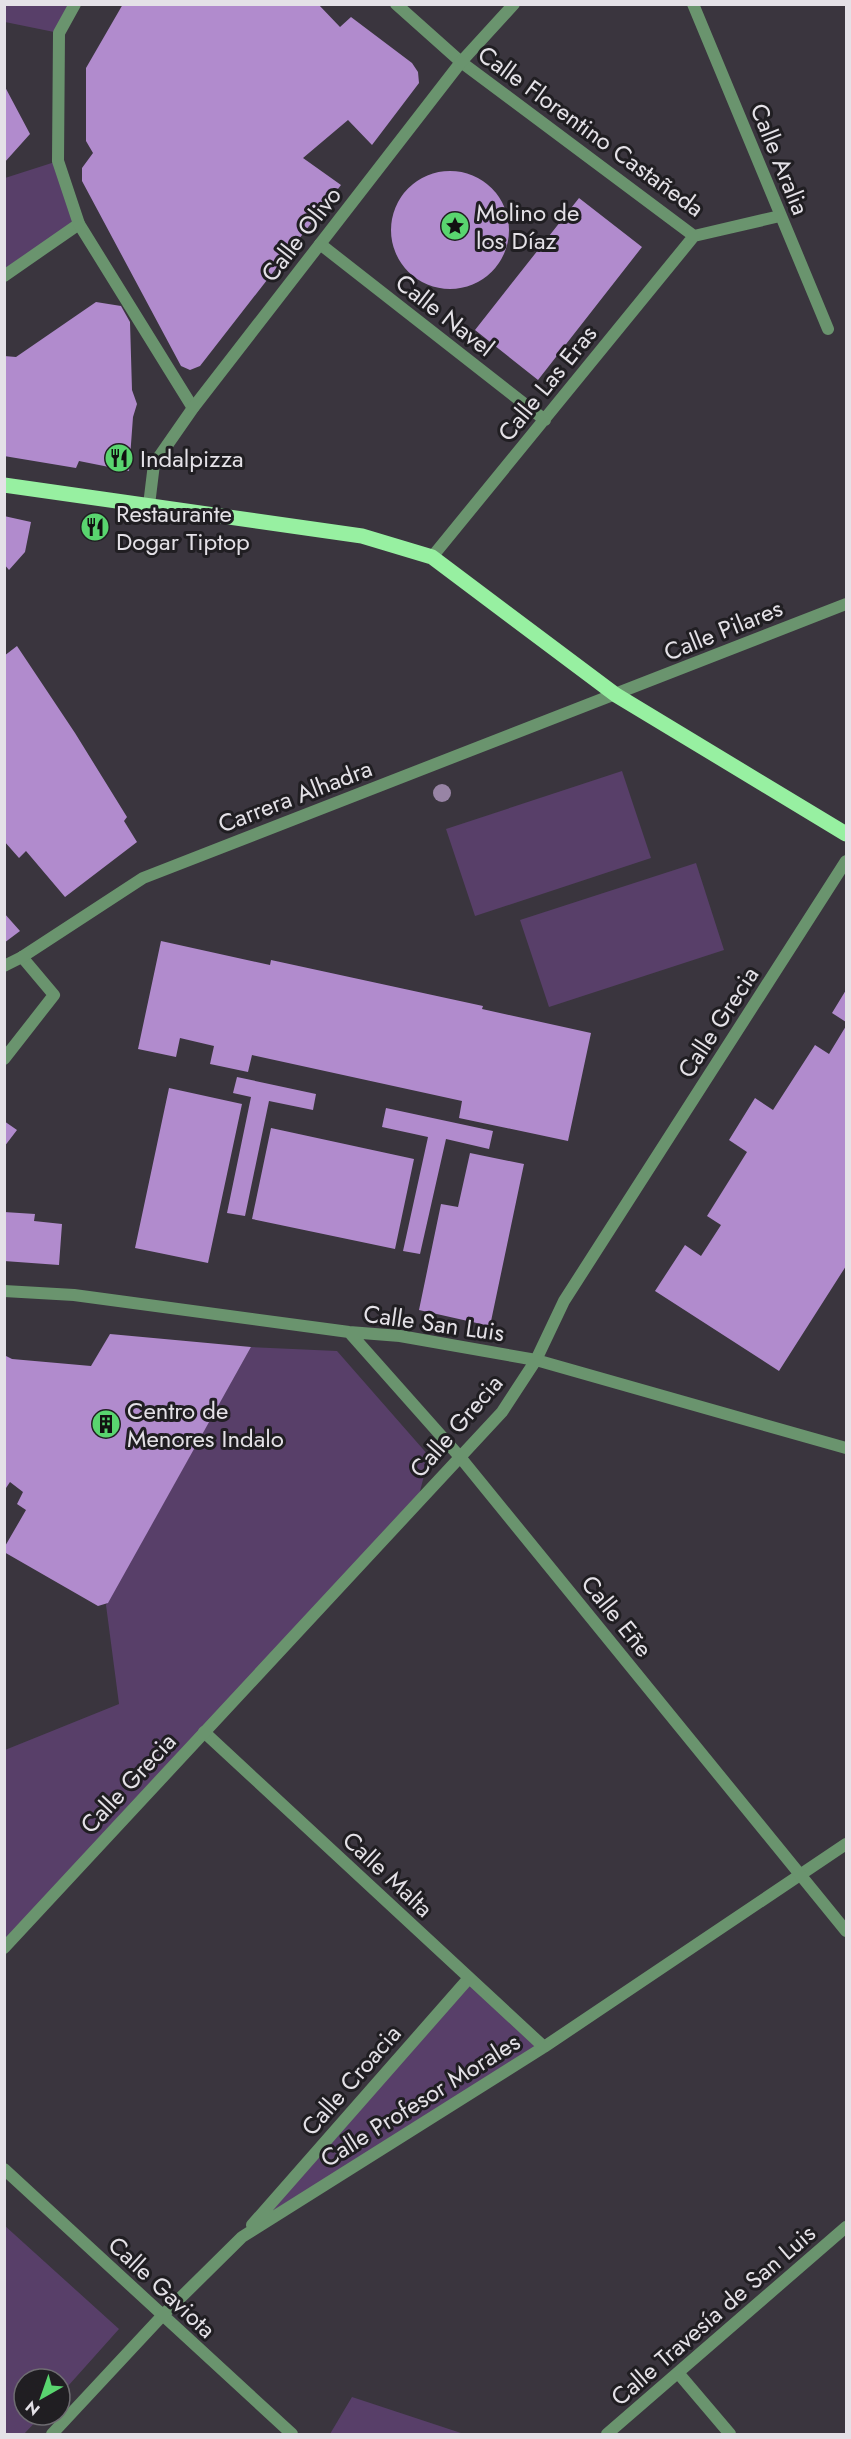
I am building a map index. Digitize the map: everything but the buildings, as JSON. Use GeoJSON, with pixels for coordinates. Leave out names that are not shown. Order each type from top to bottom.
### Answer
{"type":"FeatureCollection","features":[{"type":"Feature","properties":{"kind":"main road"},"geometry":{"type":"LineString","coordinates":[[4,485],[362,537],[432,557],[616,695],[846,834]]}},
{"type":"Feature","properties":{"kind":"street"},"geometry":{"type":"LineString","coordinates":[[75,4],[59,33],[58,161],[79,224],[194,408]]}},
{"type":"Feature","properties":{"kind":"street","name":"Calle Florentino Castañeda"},"geometry":{"type":"LineString","coordinates":[[396,4],[461,62],[694,236],[780,216]]}},
{"type":"Feature","properties":{"kind":"street","name":"Calle Olivo"},"geometry":{"type":"LineString","coordinates":[[149,505],[154,464],[194,408],[461,62],[514,4]]}},
{"type":"Feature","properties":{"kind":"street","name":"Calle Aralia"},"geometry":{"type":"LineString","coordinates":[[693,4],[828,329]]}},
{"type":"Feature","properties":{"kind":"street"},"geometry":{"type":"LineString","coordinates":[[4,276],[79,224]]}},
{"type":"Feature","properties":{"kind":"street","name":"Calle Las Eras"},"geometry":{"type":"LineString","coordinates":[[432,557],[694,236]]}},
{"type":"Feature","properties":{"kind":"street","name":"Calle Navel"},"geometry":{"type":"LineString","coordinates":[[320,244],[544,420]]}},
{"type":"Feature","properties":{"kind":"street","name":"Calle Pilares"},"geometry":{"type":"LineString","coordinates":[[616,695],[846,604]]}},
{"type":"Feature","properties":{"kind":"street","name":"Carrera Alhadra"},"geometry":{"type":"LineString","coordinates":[[4,966],[22,957],[143,878],[616,695]]}},
{"type":"Feature","properties":{"kind":"street","name":"Calle Grecia"},"geometry":{"type":"LineString","coordinates":[[4,1948],[502,1412],[536,1360],[564,1301],[846,861]]}},
{"type":"Feature","properties":{"kind":"street"},"geometry":{"type":"LineString","coordinates":[[4,1059],[54,995],[22,957]]}},
{"type":"Feature","properties":{"kind":"street","name":"Calle San Luis"},"geometry":{"type":"LineString","coordinates":[[4,1291],[96,1298],[349,1332],[400,1336],[536,1360],[846,1448]]}},
{"type":"Feature","properties":{"kind":"street","name":"Calle Eñe"},"geometry":{"type":"LineString","coordinates":[[349,1332],[460,1456],[846,1931]]}},
{"type":"Feature","properties":{"kind":"street","name":"Calle Malta"},"geometry":{"type":"LineString","coordinates":[[204,1732],[544,2047]]}},
{"type":"Feature","properties":{"kind":"street","name":"Calle Profesor Morales"},"geometry":{"type":"LineString","coordinates":[[52,2434],[162,2316],[242,2237],[544,2047],[846,1844]]}},
{"type":"Feature","properties":{"kind":"street","name":"Calle Croacia"},"geometry":{"type":"LineString","coordinates":[[242,2237],[469,1978]]}},
{"type":"Feature","properties":{"kind":"street","name":"Calle Gaviota"},"geometry":{"type":"LineString","coordinates":[[4,2169],[292,2434]]}},
{"type":"Feature","properties":{"kind":"street","name":"Calle Travesía de San Luis"},"geometry":{"type":"LineString","coordinates":[[608,2434],[846,2227]]}},
{"type":"Feature","properties":{"kind":"street"},"geometry":{"type":"LineString","coordinates":[[679,2374],[729,2434]]}},
{"type":"Feature","properties":{"kind":"shaded area"},"geometry":{"type":"Polygon","coordinates":[[[4,5],[75,5],[59,33],[5,22],[4,5]]]}},
{"type":"Feature","properties":{"kind":"shaded area"},"geometry":{"type":"Polygon","coordinates":[[[58,161],[79,224],[5,276],[5,178],[58,161]]]}},
{"type":"Feature","properties":{"kind":"shaded area"},"geometry":{"type":"Polygon","coordinates":[[[622,771],[651,858],[475,916],[446,829],[622,771]]]}},
{"type":"Feature","properties":{"kind":"shaded area"},"geometry":{"type":"Polygon","coordinates":[[[696,863],[724,950],[549,1007],[520,920],[696,863]]]}},
{"type":"Feature","properties":{"kind":"shaded area"},"geometry":{"type":"Polygon","coordinates":[[[251,1347],[337,1351],[429,1456],[417,1503],[5,1953],[5,1750],[119,1704],[106,1605],[251,1347]]]}},
{"type":"Feature","properties":{"kind":"shaded area"},"geometry":{"type":"Polygon","coordinates":[[[469,1978],[544,2047],[242,2237],[469,1978]]]}},
{"type":"Feature","properties":{"kind":"shaded area"},"geometry":{"type":"Polygon","coordinates":[[[4,2225],[119,2329],[72,2382],[72,2367],[12,2367],[12,2427],[31,2427],[24,2434],[5,2434],[4,2225]]]}},
{"type":"Feature","properties":{"kind":"shaded area"},"geometry":{"type":"Polygon","coordinates":[[[352,2397],[464,2434],[330,2434],[352,2397]]]}},
{"type":"Feature","properties":{"kind":"place","name":"Molino de los Díaz"},"geometry":{"type":"Point","coordinates":[455,226]}},
{"type":"Feature","properties":{"kind":"place","name":"Indalpizza"},"geometry":{"type":"Point","coordinates":[119,458]}},
{"type":"Feature","properties":{"kind":"place","name":"Restaurante Dogar Tiptop"},"geometry":{"type":"Point","coordinates":[95,527]}},
{"type":"Feature","properties":{"kind":"place","name":"Centro de Menores Indalo"},"geometry":{"type":"Point","coordinates":[106,1424]}}]}
